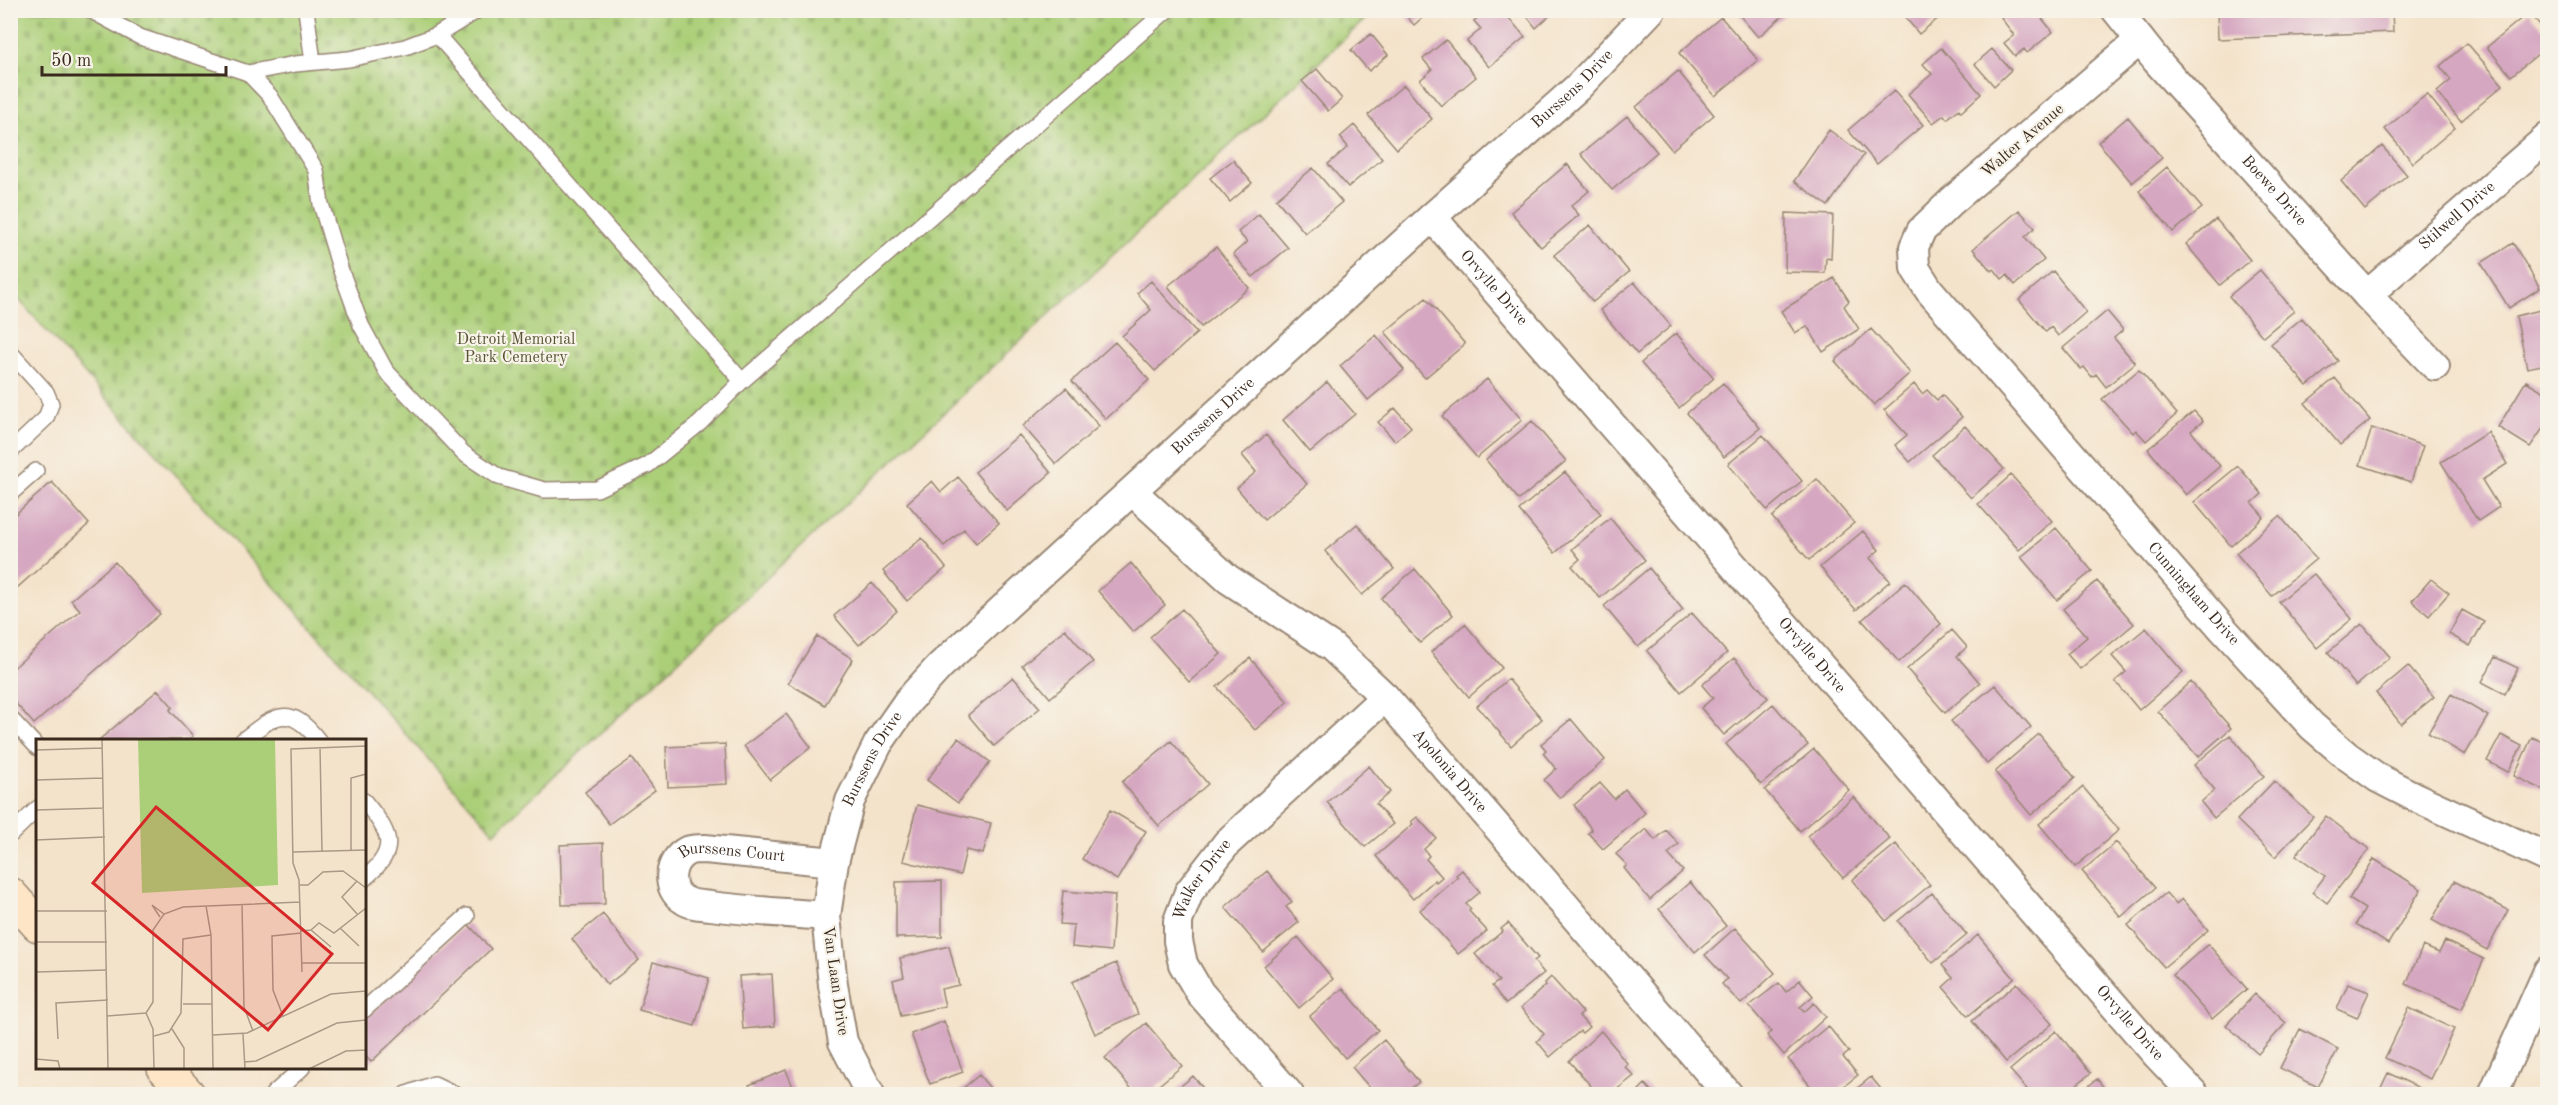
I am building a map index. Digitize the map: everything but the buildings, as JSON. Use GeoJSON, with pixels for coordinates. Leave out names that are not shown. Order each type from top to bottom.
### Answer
{"type":"FeatureCollection","features":[{"type":"Feature","properties":{"kind":"main road"},"geometry":{"type":"LineString","coordinates":[[10,894],[36,921]]}},
{"type":"Feature","properties":{"kind":"main road"},"geometry":{"type":"LineString","coordinates":[[165,1069],[188,1095]]}},
{"type":"Feature","properties":{"kind":"street","name":"Burssens Drive"},"geometry":{"type":"LineString","coordinates":[[834,862],[850,801],[878,744],[908,701],[940,666],[1432,217],[1578,87],[1651,10]]}},
{"type":"Feature","properties":{"kind":"street","name":"Walter Avenue"},"geometry":{"type":"LineString","coordinates":[[1914,247],[1921,231],[2130,21]]}},
{"type":"Feature","properties":{"kind":"street","name":"Boewe Drive"},"geometry":{"type":"LineString","coordinates":[[2130,21],[2367,294],[2435,366]]}},
{"type":"Feature","properties":{"kind":"street","name":"Stilwell Drive"},"geometry":{"type":"LineString","coordinates":[[2367,294],[2547,137]]}},
{"type":"Feature","properties":{"kind":"street","name":"Orvylle Drive"},"geometry":{"type":"LineString","coordinates":[[1432,217],[2156,1054],[2194,1095]]}},
{"type":"Feature","properties":{"kind":"street","name":"Cunningham Drive"},"geometry":{"type":"LineString","coordinates":[[1914,247],[1915,268],[1929,290],[2223,628],[2312,726],[2347,756],[2378,778],[2547,858]]}},
{"type":"Feature","properties":{"kind":"street","name":"Apolonia Drive"},"geometry":{"type":"LineString","coordinates":[[1133,492],[1228,579],[1332,647],[1386,697],[1728,1095]]}},
{"type":"Feature","properties":{"kind":"street","name":"Walker Drive"},"geometry":{"type":"LineString","coordinates":[[1289,1095],[1200,993],[1184,964],[1178,941],[1178,921],[1189,892],[1227,843],[1386,697]]}},
{"type":"Feature","properties":{"kind":"street","name":"Burssens Court"},"geometry":{"type":"LineString","coordinates":[[826,916],[728,908],[685,901],[676,893],[671,883],[671,871],[677,858],[688,850],[705,849],[834,862]]}},
{"type":"Feature","properties":{"kind":"street","name":"Van Laan Drive"},"geometry":{"type":"LineString","coordinates":[[834,862],[826,916],[833,985],[843,1042],[870,1095]]}},
{"type":"Feature","properties":{"kind":"street"},"geometry":{"type":"LineString","coordinates":[[2493,1095],[2547,971]]}},
{"type":"Feature","properties":{"kind":"lane"},"geometry":{"type":"LineString","coordinates":[[90,10],[140,37],[248,73],[270,96],[316,170],[321,204],[340,268],[361,325],[386,371],[463,453],[499,477],[544,490],[597,489],[648,465],[700,423],[742,381],[1167,10]]}},
{"type":"Feature","properties":{"kind":"lane"},"geometry":{"type":"LineString","coordinates":[[306,10],[313,62]]}},
{"type":"Feature","properties":{"kind":"lane"},"geometry":{"type":"LineString","coordinates":[[248,73],[405,47],[437,35],[478,10]]}},
{"type":"Feature","properties":{"kind":"lane"},"geometry":{"type":"LineString","coordinates":[[437,35],[742,381]]}},
{"type":"Feature","properties":{"kind":"lane"},"geometry":{"type":"LineString","coordinates":[[10,352],[46,392],[51,404],[46,418],[10,452]]}},
{"type":"Feature","properties":{"kind":"lane"},"geometry":{"type":"LineString","coordinates":[[10,494],[36,471]]}},
{"type":"Feature","properties":{"kind":"lane"},"geometry":{"type":"LineString","coordinates":[[246,739],[272,718],[290,717],[307,725],[317,739]]}},
{"type":"Feature","properties":{"kind":"lane"},"geometry":{"type":"LineString","coordinates":[[10,718],[36,746]]}},
{"type":"Feature","properties":{"kind":"lane"},"geometry":{"type":"LineString","coordinates":[[366,803],[386,828],[388,850],[376,869],[366,877]]}},
{"type":"Feature","properties":{"kind":"lane"},"geometry":{"type":"LineString","coordinates":[[10,835],[36,809]]}},
{"type":"Feature","properties":{"kind":"lane"},"geometry":{"type":"LineString","coordinates":[[366,1008],[467,916]]}},
{"type":"Feature","properties":{"kind":"lane"},"geometry":{"type":"LineString","coordinates":[[273,1095],[301,1069]]}},
{"type":"Feature","properties":{"kind":"lane"},"geometry":{"type":"LineString","coordinates":[[407,1095],[434,1084],[455,1095]]}},
{"type":"Feature","properties":{"kind":"green space","name":"Detroit Memorial Park Cemetery"},"geometry":{"type":"Polygon","coordinates":[[[10,11],[1374,11],[494,833],[11,291],[10,11]]]}}]}
